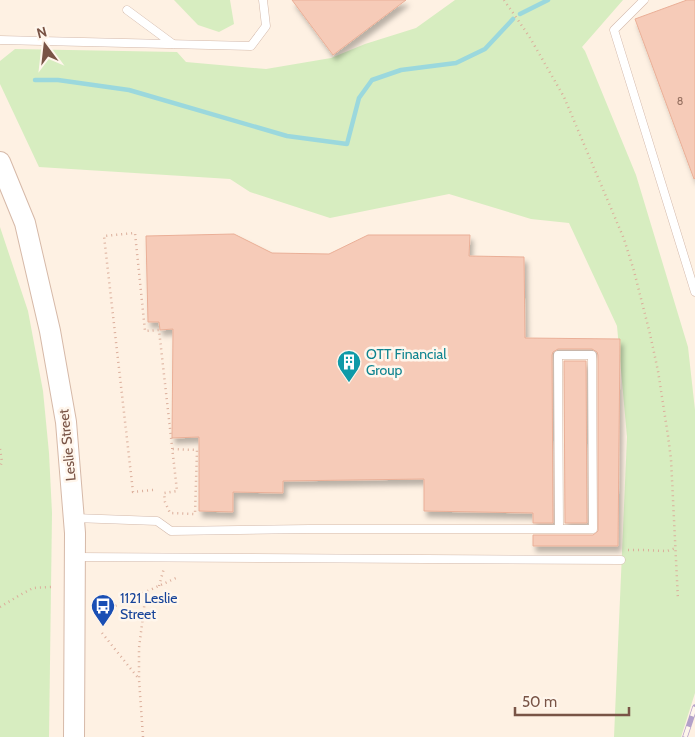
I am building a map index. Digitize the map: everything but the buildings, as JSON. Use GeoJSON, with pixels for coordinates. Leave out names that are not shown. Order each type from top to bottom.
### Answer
{"type":"FeatureCollection","features":[{"type":"Feature","properties":{"kind":"main road","name":"Leslie Street"},"geometry":{"type":"LineString","coordinates":[[0,162],[24,223],[50,331],[66,422],[74,518],[75,557],[74,737]]}},
{"type":"Feature","properties":{"kind":"lane"},"geometry":{"type":"LineString","coordinates":[[0,40],[251,46],[266,26],[263,0]]}},
{"type":"Feature","properties":{"kind":"lane"},"geometry":{"type":"LineString","coordinates":[[644,0],[614,30],[695,292]]}},
{"type":"Feature","properties":{"kind":"lane"},"geometry":{"type":"LineString","coordinates":[[127,10],[173,44]]}},
{"type":"Feature","properties":{"kind":"lane"},"geometry":{"type":"LineString","coordinates":[[74,518],[157,521],[171,531],[593,529],[592,355],[558,355],[560,529]]}},
{"type":"Feature","properties":{"kind":"lane"},"geometry":{"type":"LineString","coordinates":[[75,557],[621,560]]}},
{"type":"Feature","properties":{"kind":"path"},"geometry":{"type":"LineString","coordinates":[[504,0],[534,43],[564,97],[630,256],[650,334],[670,449],[678,600]]}},
{"type":"Feature","properties":{"kind":"path"},"geometry":{"type":"LineString","coordinates":[[153,490],[134,492],[104,236],[135,233],[144,331],[158,330],[172,449],[177,491],[164,492],[165,502],[170,513],[195,514],[197,450],[172,449]]}},
{"type":"Feature","properties":{"kind":"path"},"geometry":{"type":"LineString","coordinates":[[0,449],[2,462],[0,467]]}},
{"type":"Feature","properties":{"kind":"path"},"geometry":{"type":"LineString","coordinates":[[642,550],[666,551],[676,548]]}},
{"type":"Feature","properties":{"kind":"path"},"geometry":{"type":"LineString","coordinates":[[159,586],[168,557]]}},
{"type":"Feature","properties":{"kind":"path"},"geometry":{"type":"LineString","coordinates":[[102,612],[176,578]]}},
{"type":"Feature","properties":{"kind":"path"},"geometry":{"type":"LineString","coordinates":[[0,607],[20,594],[34,588],[52,587]]}},
{"type":"Feature","properties":{"kind":"path"},"geometry":{"type":"LineString","coordinates":[[143,737],[139,648],[146,592]]}},
{"type":"Feature","properties":{"kind":"path"},"geometry":{"type":"LineString","coordinates":[[102,633],[139,678]]}},
{"type":"Feature","properties":{"kind":"green space"},"geometry":{"type":"Polygon","coordinates":[[[174,0],[230,0],[234,24],[219,32],[198,25],[174,0]]]}},
{"type":"Feature","properties":{"kind":"green space"},"geometry":{"type":"Polygon","coordinates":[[[455,0],[623,0],[582,47],[636,175],[688,347],[695,410],[695,693],[681,737],[614,737],[627,437],[617,326],[569,223],[531,219],[449,194],[330,218],[250,192],[230,179],[39,167],[0,84],[0,61],[15,49],[177,52],[186,62],[266,69],[331,58],[365,44],[416,28],[455,0]]]}},
{"type":"Feature","properties":{"kind":"green space"},"geometry":{"type":"Polygon","coordinates":[[[0,227],[28,311],[43,391],[49,453],[52,513],[49,737],[0,737],[0,227]]]}},
{"type":"Feature","properties":{"kind":"waterway"},"geometry":{"type":"LineString","coordinates":[[520,14],[548,0]]}},
{"type":"Feature","properties":{"kind":"waterway"},"geometry":{"type":"LineString","coordinates":[[35,80],[58,80],[129,90],[287,136],[347,144],[359,98],[372,80],[401,70],[456,63],[485,49],[513,19]]}},
{"type":"Feature","properties":{"kind":"railway"},"geometry":{"type":"LineString","coordinates":[[685,737],[695,707]]}},
{"type":"Feature","properties":{"kind":"place","name":"OTT Financial Group"},"geometry":{"type":"Point","coordinates":[349,383]}},
{"type":"Feature","properties":{"kind":"place","name":"1121 Leslie Street"},"geometry":{"type":"Point","coordinates":[103,627]}}]}
